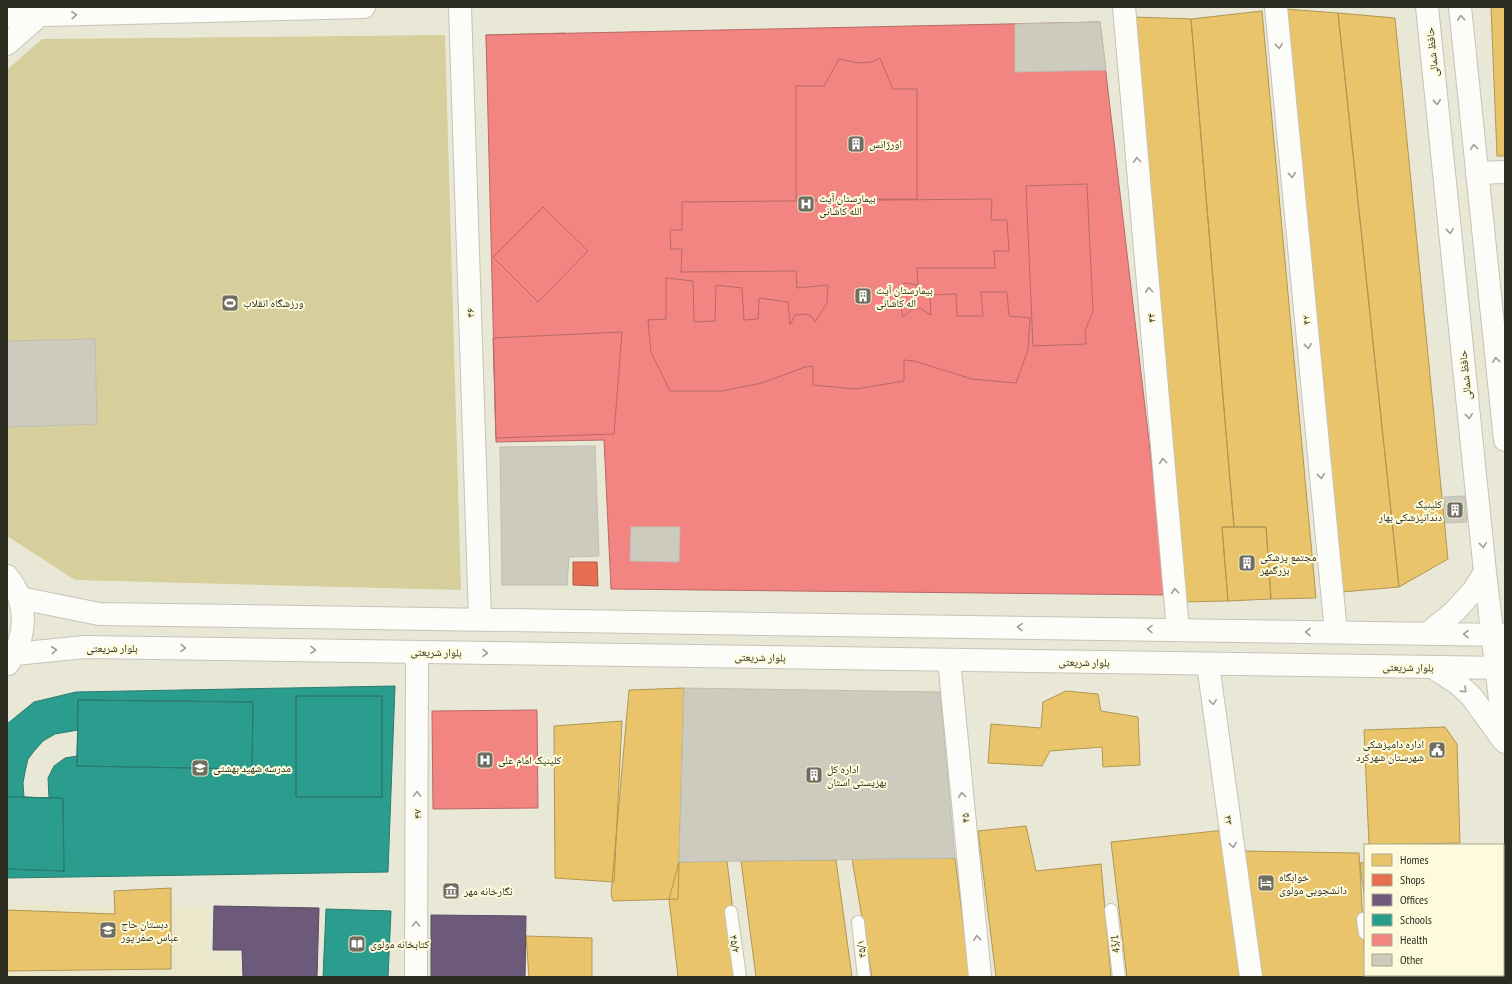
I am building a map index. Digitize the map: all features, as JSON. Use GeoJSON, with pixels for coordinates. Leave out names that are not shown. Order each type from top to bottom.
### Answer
{"type":"FeatureCollection","features":[{"type":"Feature","properties":{"kind":"main road"},"geometry":{"type":"LineString","coordinates":[[7,16],[364,7]]}},
{"type":"Feature","properties":{"kind":"main road","name":"۴۶"},"geometry":{"type":"LineString","coordinates":[[460,7],[480,619]]}},
{"type":"Feature","properties":{"kind":"main road","name":"۴۴"},"geometry":{"type":"LineString","coordinates":[[1124,7],[1178,630]]}},
{"type":"Feature","properties":{"kind":"main road","name":"۴۲"},"geometry":{"type":"LineString","coordinates":[[1276,7],[1336,632]]}},
{"type":"Feature","properties":{"kind":"main road","name":"حافظ شمالی"},"geometry":{"type":"LineString","coordinates":[[1427,7],[1485,572],[1499,635],[1505,742]]}},
{"type":"Feature","properties":{"kind":"main road"},"geometry":{"type":"LineString","coordinates":[[1460,7],[1505,440]]}},
{"type":"Feature","properties":{"kind":"main road"},"geometry":{"type":"LineString","coordinates":[[7,44],[40,16]]}},
{"type":"Feature","properties":{"kind":"main road"},"geometry":{"type":"LineString","coordinates":[[1477,173],[1505,172]]}},
{"type":"Feature","properties":{"kind":"main road"},"geometry":{"type":"LineString","coordinates":[[1428,634],[1454,612],[1473,591],[1485,572]]}},
{"type":"Feature","properties":{"kind":"main road"},"geometry":{"type":"LineString","coordinates":[[7,576],[20,598],[24,618],[22,636],[11,660]]}},
{"type":"Feature","properties":{"kind":"main road"},"geometry":{"type":"LineString","coordinates":[[20,598],[99,614],[1499,635]]}},
{"type":"Feature","properties":{"kind":"main road","name":"بلوار شریعتی"},"geometry":{"type":"LineString","coordinates":[[11,660],[85,647],[1501,668]]}},
{"type":"Feature","properties":{"kind":"main road","name":"۴۷"},"geometry":{"type":"LineString","coordinates":[[416,977],[417,652]]}},
{"type":"Feature","properties":{"kind":"main road","name":"۴۵"},"geometry":{"type":"LineString","coordinates":[[949,660],[980,977]]}},
{"type":"Feature","properties":{"kind":"main road","name":"۴۳"},"geometry":{"type":"LineString","coordinates":[[1208,664],[1251,977]]}},
{"type":"Feature","properties":{"kind":"main road"},"geometry":{"type":"LineString","coordinates":[[1432,667],[1457,683],[1472,697],[1505,742]]}},
{"type":"Feature","properties":{"kind":"lane","name":"43/1"},"geometry":{"type":"LineString","coordinates":[[1111,910],[1119,977]]}},
{"type":"Feature","properties":{"kind":"lane","name":"۴۵/۲"},"geometry":{"type":"LineString","coordinates":[[731,912],[740,977]]}},
{"type":"Feature","properties":{"kind":"lane"},"geometry":{"type":"LineString","coordinates":[[1363,919],[1364,926]]}},
{"type":"Feature","properties":{"kind":"lane","name":"۴۵/۱"},"geometry":{"type":"LineString","coordinates":[[858,922],[864,977]]}},
{"type":"Feature","properties":{"kind":"shaded area","name":"ورزشگاه انقلاب"},"geometry":{"type":"Polygon","coordinates":[[[445,35],[461,590],[75,580],[7,536],[7,70],[42,39],[445,35]]]}},
{"type":"Feature","properties":{"kind":"shaded area","name":"دبستان حاج عباس صفر پور"},"geometry":{"type":"Polygon","coordinates":[[[7,905],[209,906],[207,953],[239,953],[239,977],[7,977],[7,905]]]}},
{"type":"Feature","properties":{"kind":"building: Homes"},"geometry":{"type":"Polygon","coordinates":[[[1491,7],[1505,7],[1505,156],[1497,156],[1491,7]]]}},
{"type":"Feature","properties":{"kind":"building: Homes"},"geometry":{"type":"Polygon","coordinates":[[[1285,9],[1338,13],[1399,587],[1342,592],[1285,9]]]}},
{"type":"Feature","properties":{"kind":"building: Homes"},"geometry":{"type":"Polygon","coordinates":[[[1262,11],[1316,598],[1271,599],[1266,527],[1234,527],[1191,19],[1262,11]]]}},
{"type":"Feature","properties":{"kind":"building: Homes"},"geometry":{"type":"Polygon","coordinates":[[[1338,13],[1395,18],[1448,559],[1399,587],[1338,13]]]}},
{"type":"Feature","properties":{"kind":"building: Homes"},"geometry":{"type":"Polygon","coordinates":[[[1133,17],[1191,19],[1234,527],[1222,527],[1228,601],[1181,602],[1133,17]]]}},
{"type":"Feature","properties":{"kind":"building: Homes"},"geometry":{"type":"Polygon","coordinates":[[[565,33],[565,62],[553,64],[555,90],[520,93],[518,68],[487,65],[486,35],[565,33]]]}},
{"type":"Feature","properties":{"kind":"building: Homes"},"geometry":{"type":"Polygon","coordinates":[[[642,38],[686,80],[652,117],[629,95],[536,194],[514,174],[642,38]]]}},
{"type":"Feature","properties":{"kind":"building: Homes","name":"مجتمع پزشکی بزرگمهر"},"geometry":{"type":"Polygon","coordinates":[[[1222,527],[1266,527],[1271,599],[1228,601],[1222,527]]]}},
{"type":"Feature","properties":{"kind":"building: Homes"},"geometry":{"type":"Polygon","coordinates":[[[684,688],[678,899],[613,901],[611,894],[629,690],[684,688]]]}},
{"type":"Feature","properties":{"kind":"building: Homes"},"geometry":{"type":"Polygon","coordinates":[[[1066,691],[1098,694],[1101,711],[1138,717],[1140,765],[1103,767],[1102,747],[1050,751],[1042,766],[988,763],[991,724],[1041,728],[1043,702],[1066,691]]]}},
{"type":"Feature","properties":{"kind":"building: Homes"},"geometry":{"type":"Polygon","coordinates":[[[622,721],[614,882],[555,878],[554,726],[622,721]]]}},
{"type":"Feature","properties":{"kind":"building: Homes"},"geometry":{"type":"Polygon","coordinates":[[[1445,727],[1457,744],[1460,843],[1369,844],[1364,730],[1445,727]]]}},
{"type":"Feature","properties":{"kind":"building: Homes"},"geometry":{"type":"Polygon","coordinates":[[[735,782],[778,789],[780,799],[799,798],[796,828],[783,829],[780,839],[722,838],[721,823],[706,821],[707,797],[716,796],[715,787],[735,782]]]}},
{"type":"Feature","properties":{"kind":"building: Homes"},"geometry":{"type":"Polygon","coordinates":[[[1026,826],[1036,871],[1101,864],[1111,977],[996,977],[978,831],[1026,826]]]}},
{"type":"Feature","properties":{"kind":"building: Homes"},"geometry":{"type":"Polygon","coordinates":[[[1225,830],[1243,977],[1127,977],[1111,842],[1225,830]]]}},
{"type":"Feature","properties":{"kind":"building: Homes"},"geometry":{"type":"Polygon","coordinates":[[[1242,851],[1359,853],[1364,942],[1364,976],[1366,977],[1258,977],[1242,851]]]}},
{"type":"Feature","properties":{"kind":"building: Homes"},"geometry":{"type":"Polygon","coordinates":[[[955,858],[970,977],[872,977],[852,859],[955,858]]]}},
{"type":"Feature","properties":{"kind":"building: Homes"},"geometry":{"type":"Polygon","coordinates":[[[836,860],[852,977],[756,977],[741,861],[836,860]]]}},
{"type":"Feature","properties":{"kind":"building: Homes"},"geometry":{"type":"Polygon","coordinates":[[[727,861],[741,977],[678,977],[669,899],[679,862],[727,861]]]}},
{"type":"Feature","properties":{"kind":"building: Homes"},"geometry":{"type":"Polygon","coordinates":[[[1364,862],[1364,894],[1360,863],[1364,862]]]}},
{"type":"Feature","properties":{"kind":"building: Homes","name":"دبستان حاج عباس صفر پور"},"geometry":{"type":"Polygon","coordinates":[[[171,888],[171,969],[7,971],[7,910],[115,914],[114,891],[171,888]]]}},
{"type":"Feature","properties":{"kind":"building: Homes"},"geometry":{"type":"Polygon","coordinates":[[[526,936],[592,938],[592,977],[529,977],[526,936]]]}},
{"type":"Feature","properties":{"kind":"building: Homes"},"geometry":{"type":"Polygon","coordinates":[[[1374,976],[1429,976],[1429,977],[1374,976]]]}},
{"type":"Feature","properties":{"kind":"building: Shops"},"geometry":{"type":"Polygon","coordinates":[[[916,527],[957,528],[958,552],[944,554],[944,579],[906,578],[906,553],[917,553],[916,527]]]}},
{"type":"Feature","properties":{"kind":"building: Shops"},"geometry":{"type":"Polygon","coordinates":[[[573,562],[597,562],[598,586],[573,585],[573,562]]]}},
{"type":"Feature","properties":{"kind":"building: Offices"},"geometry":{"type":"Polygon","coordinates":[[[214,906],[319,908],[317,977],[243,977],[242,950],[213,950],[214,906]]]}},
{"type":"Feature","properties":{"kind":"building: Offices"},"geometry":{"type":"Polygon","coordinates":[[[431,915],[526,916],[525,977],[431,977],[431,915]]]}},
{"type":"Feature","properties":{"kind":"building: Schools","name":"مدرسه شهید بهشتی"},"geometry":{"type":"Polygon","coordinates":[[[395,686],[388,872],[7,878],[7,869],[64,871],[63,798],[7,797],[7,724],[34,702],[76,692],[395,686]],[[296,696],[296,797],[382,797],[382,696],[296,696]],[[78,700],[77,766],[252,769],[253,702],[78,700]]]}},
{"type":"Feature","properties":{"kind":"building: Schools"},"geometry":{"type":"Polygon","coordinates":[[[296,696],[382,696],[382,797],[296,797],[296,696]]]}},
{"type":"Feature","properties":{"kind":"building: Schools"},"geometry":{"type":"Polygon","coordinates":[[[78,700],[253,702],[252,769],[77,766],[78,700]]]}},
{"type":"Feature","properties":{"kind":"building: Schools"},"geometry":{"type":"Polygon","coordinates":[[[78,730],[77,756],[65,758],[54,766],[48,778],[49,798],[24,797],[23,783],[28,759],[35,750],[43,741],[55,734],[78,730]]]}},
{"type":"Feature","properties":{"kind":"building: Schools"},"geometry":{"type":"Polygon","coordinates":[[[7,797],[63,798],[64,871],[7,869],[7,797]]]}},
{"type":"Feature","properties":{"kind":"building: Schools","name":"کتابخانه مولوی"},"geometry":{"type":"Polygon","coordinates":[[[326,909],[391,911],[388,977],[323,977],[326,909]]]}},
{"type":"Feature","properties":{"kind":"building: Health","name":"بیمارستان آیت الله کاشانی"},"geometry":{"type":"Polygon","coordinates":[[[1100,22],[1167,595],[611,589],[604,440],[496,442],[486,35],[1100,22]]]}},
{"type":"Feature","properties":{"kind":"building: Health","name":"اورژانس"},"geometry":{"type":"Polygon","coordinates":[[[880,58],[893,89],[917,89],[917,199],[796,200],[796,86],[824,86],[839,59],[858,63],[871,62],[880,58]]]}},
{"type":"Feature","properties":{"kind":"building: Health"},"geometry":{"type":"Polygon","coordinates":[[[1087,184],[1093,311],[1085,331],[1086,344],[1033,346],[1026,186],[1087,184]]]}},
{"type":"Feature","properties":{"kind":"building: Health","name":"بیمارستان آیت اله کاشانی"},"geometry":{"type":"Polygon","coordinates":[[[992,199],[991,220],[1007,220],[1009,251],[994,251],[995,268],[917,268],[918,285],[904,283],[898,291],[903,317],[911,310],[920,308],[931,315],[930,295],[956,294],[957,316],[983,316],[981,292],[1007,292],[1009,316],[1030,318],[1028,350],[1016,383],[972,379],[914,361],[904,360],[904,381],[856,389],[813,385],[813,366],[805,367],[762,383],[722,391],[670,391],[651,352],[648,320],[666,319],[666,278],[693,281],[694,322],[715,321],[716,285],[742,288],[744,320],[758,319],[759,298],[788,302],[790,325],[795,315],[807,314],[812,317],[815,322],[827,303],[828,285],[797,288],[796,271],[681,272],[682,249],[671,249],[670,230],[682,230],[682,202],[992,199]]]}},
{"type":"Feature","properties":{"kind":"building: Health"},"geometry":{"type":"Polygon","coordinates":[[[543,207],[588,251],[538,302],[493,257],[543,207]]]}},
{"type":"Feature","properties":{"kind":"building: Health"},"geometry":{"type":"Polygon","coordinates":[[[622,332],[614,434],[496,438],[493,338],[622,332]]]}},
{"type":"Feature","properties":{"kind":"building: Health","name":"کلینیک امام علی"},"geometry":{"type":"Polygon","coordinates":[[[537,710],[538,808],[433,809],[432,711],[537,710]]]}},
{"type":"Feature","properties":{"kind":"building: Other"},"geometry":{"type":"Polygon","coordinates":[[[1100,22],[1106,70],[1015,72],[1015,24],[1100,22]]]}},
{"type":"Feature","properties":{"kind":"building: Other"},"geometry":{"type":"Polygon","coordinates":[[[95,339],[97,424],[7,427],[7,341],[95,339]]]}},
{"type":"Feature","properties":{"kind":"building: Other"},"geometry":{"type":"Polygon","coordinates":[[[595,446],[599,556],[569,557],[567,585],[502,585],[500,447],[595,446]]]}},
{"type":"Feature","properties":{"kind":"building: Other","name":"کلینیک دندانپزشکی بهار"},"geometry":{"type":"Polygon","coordinates":[[[1465,496],[1467,522],[1446,523],[1444,497],[1465,496]]]}},
{"type":"Feature","properties":{"kind":"building: Other"},"geometry":{"type":"Polygon","coordinates":[[[631,527],[680,527],[679,562],[630,561],[631,527]]]}},
{"type":"Feature","properties":{"kind":"building: Other","name":"اداره کل بهزیستی استان"},"geometry":{"type":"Polygon","coordinates":[[[684,688],[940,692],[955,858],[679,862],[684,688]]]}},
{"type":"Feature","properties":{"kind":"place","name":"اورژانس"},"geometry":{"type":"Point","coordinates":[856,144]}},
{"type":"Feature","properties":{"kind":"place","name":"بیمارستان آیت الله کاشانی"},"geometry":{"type":"Point","coordinates":[806,204]}},
{"type":"Feature","properties":{"kind":"place","name":"بیمارستان آیت اله کاشانی"},"geometry":{"type":"Point","coordinates":[863,296]}},
{"type":"Feature","properties":{"kind":"place","name":"ورزشگاه انقلاب"},"geometry":{"type":"Point","coordinates":[230,303]}},
{"type":"Feature","properties":{"kind":"place","name":"کلینیک دندانپزشکی بهار"},"geometry":{"type":"Point","coordinates":[1455,510]}},
{"type":"Feature","properties":{"kind":"place","name":"مجتمع پزشکی بزرگمهر"},"geometry":{"type":"Point","coordinates":[1247,563]}},
{"type":"Feature","properties":{"kind":"place","name":"اداره دامپزشکی شهرستان شهرکرد"},"geometry":{"type":"Point","coordinates":[1437,750]}},
{"type":"Feature","properties":{"kind":"place","name":"کلینیک امام علی"},"geometry":{"type":"Point","coordinates":[485,760]}},
{"type":"Feature","properties":{"kind":"place","name":"مدرسه شهید بهشتی"},"geometry":{"type":"Point","coordinates":[200,768]}},
{"type":"Feature","properties":{"kind":"place","name":"اداره کل بهزیستی استان"},"geometry":{"type":"Point","coordinates":[814,775]}},
{"type":"Feature","properties":{"kind":"place","name":"خوابگاه دانشجویی مولوی"},"geometry":{"type":"Point","coordinates":[1266,883]}},
{"type":"Feature","properties":{"kind":"place","name":"نگارخانه مهر"},"geometry":{"type":"Point","coordinates":[451,891]}},
{"type":"Feature","properties":{"kind":"place","name":"دبستان حاج عباس صفر پور"},"geometry":{"type":"Point","coordinates":[108,930]}},
{"type":"Feature","properties":{"kind":"place","name":"کتابخانه مولوی"},"geometry":{"type":"Point","coordinates":[357,944]}}]}
